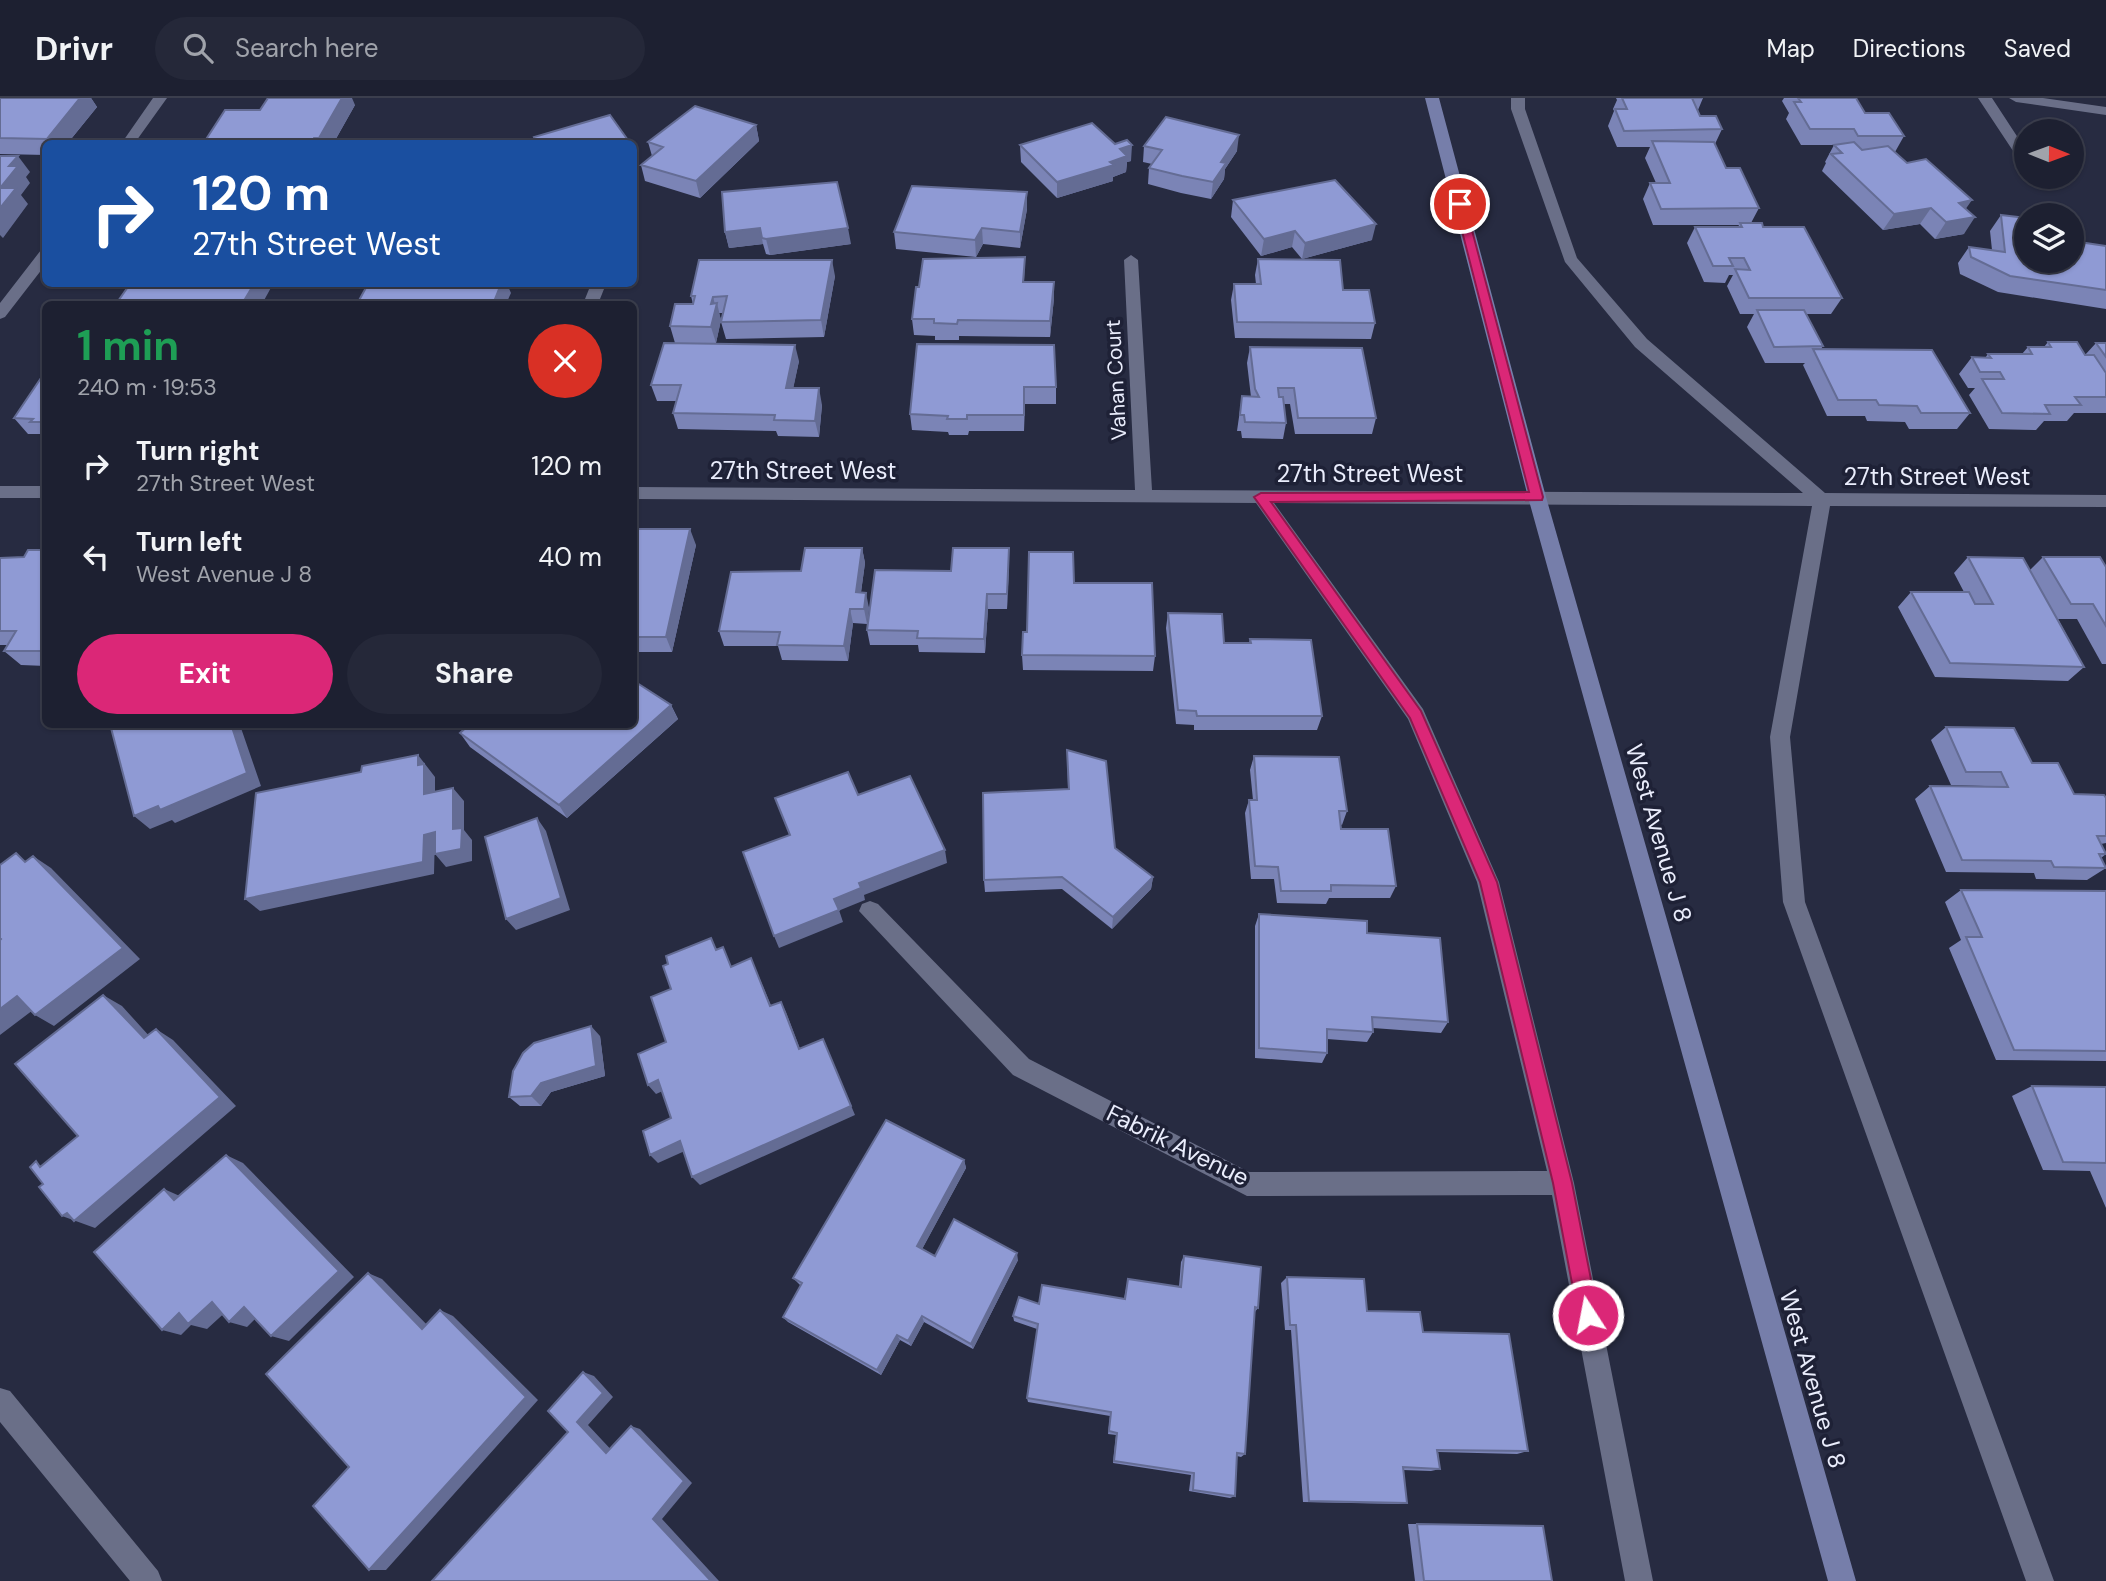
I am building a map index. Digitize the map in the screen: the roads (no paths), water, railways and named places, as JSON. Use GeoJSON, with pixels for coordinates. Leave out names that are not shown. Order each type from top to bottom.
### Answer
{"type":"FeatureCollection","features":[{"type":"Feature","properties":{"kind":"street"},"geometry":{"type":"LineString","coordinates":[[130,140],[160,98]]}},
{"type":"Feature","properties":{"kind":"street","name":"West Avenue J 8"},"geometry":{"type":"LineString","coordinates":[[1432,98],[1537,497],[1843,1581]]}},
{"type":"Feature","properties":{"kind":"street"},"geometry":{"type":"LineString","coordinates":[[1518,98],[1518,109],[1570,259],[1641,343],[1822,500],[1780,737],[1794,902],[2040,1581]]}},
{"type":"Feature","properties":{"kind":"street"},"geometry":{"type":"LineString","coordinates":[[1985,98],[2014,142]]}},
{"type":"Feature","properties":{"kind":"street"},"geometry":{"type":"LineString","coordinates":[[2016,98],[2106,111]]}},
{"type":"Feature","properties":{"kind":"street"},"geometry":{"type":"LineString","coordinates":[[0,314],[42,258]]}},
{"type":"Feature","properties":{"kind":"street","name":"Vahan Court"},"geometry":{"type":"LineString","coordinates":[[1130,260],[1144,497]]}},
{"type":"Feature","properties":{"kind":"street"},"geometry":{"type":"LineString","coordinates":[[0,492],[42,492]]}},
{"type":"Feature","properties":{"kind":"street","name":"27th Street West"},"geometry":{"type":"LineString","coordinates":[[637,493],[2106,501]]}},
{"type":"Feature","properties":{"kind":"street"},"geometry":{"type":"LineString","coordinates":[[1261,497],[1416,715],[1488,882],[1562,1183],[1639,1581]]}},
{"type":"Feature","properties":{"kind":"street","name":"Fabrik Avenue"},"geometry":{"type":"LineString","coordinates":[[870,911],[1021,1067],[1247,1184],[1562,1183]]}},
{"type":"Feature","properties":{"kind":"street"},"geometry":{"type":"LineString","coordinates":[[0,1401],[148,1581]]}}]}
